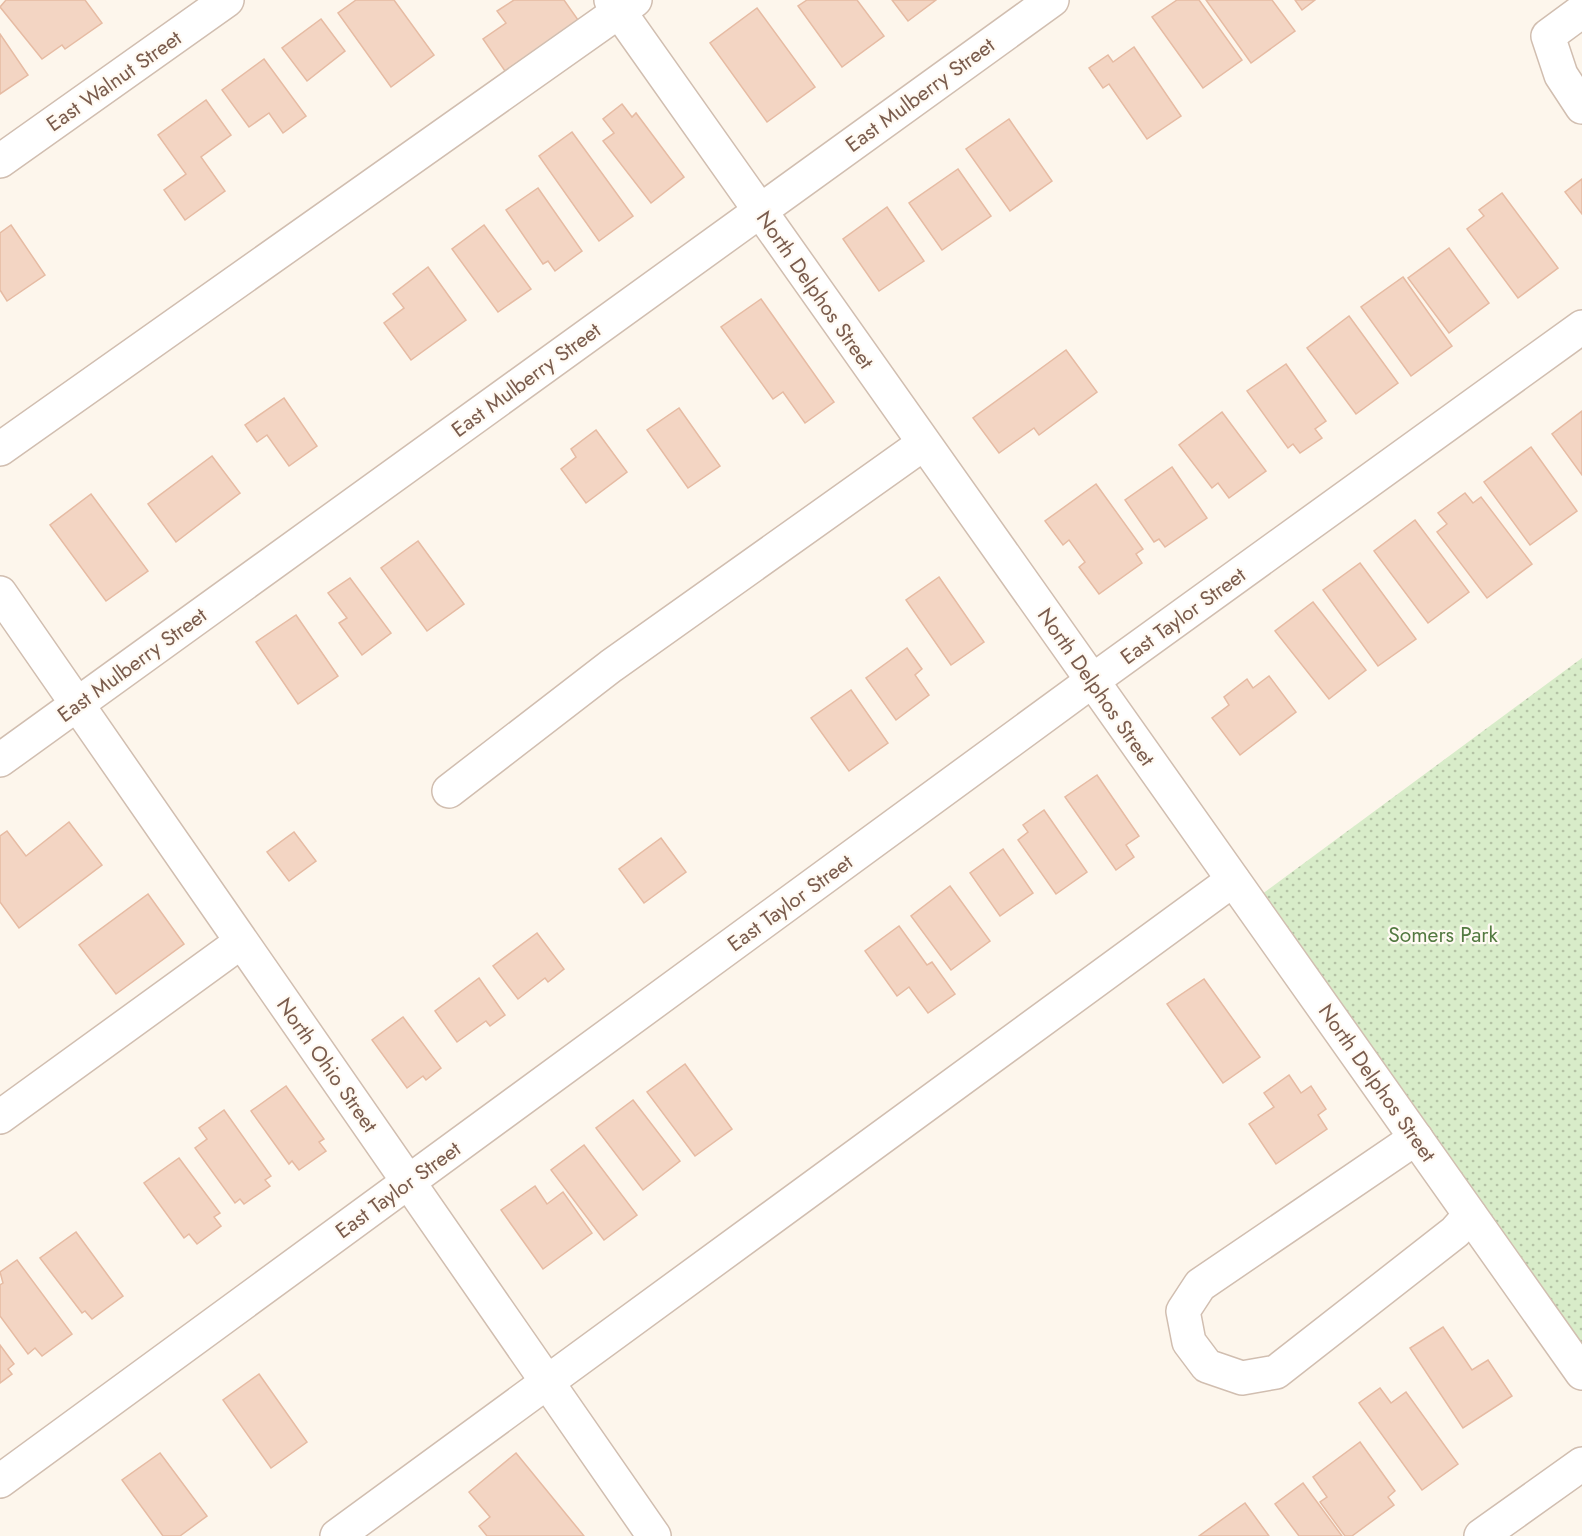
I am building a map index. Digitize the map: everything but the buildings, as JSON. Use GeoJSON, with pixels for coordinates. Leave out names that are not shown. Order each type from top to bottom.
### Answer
{"type":"FeatureCollection","features":[{"type":"Feature","properties":{"kind":"street","name":"East Walnut Street"},"geometry":{"type":"LineString","coordinates":[[0,161],[227,0]]}},
{"type":"Feature","properties":{"kind":"street","name":"East Mulberry Street"},"geometry":{"type":"LineString","coordinates":[[0,760],[1052,0]]}},
{"type":"Feature","properties":{"kind":"street","name":"North Delphos Street"},"geometry":{"type":"LineString","coordinates":[[622,4],[759,210],[923,444],[1582,1373]]}},
{"type":"Feature","properties":{"kind":"street"},"geometry":{"type":"LineString","coordinates":[[0,449],[622,4]]}},
{"type":"Feature","properties":{"kind":"street"},"geometry":{"type":"LineString","coordinates":[[1582,11],[1548,36],[1561,75],[1582,107]]}},
{"type":"Feature","properties":{"kind":"street","name":"East Taylor Street"},"geometry":{"type":"LineString","coordinates":[[0,1481],[1092,681],[1582,327]]}},
{"type":"Feature","properties":{"kind":"street"},"geometry":{"type":"LineString","coordinates":[[449,791],[611,666],[923,444]]}},
{"type":"Feature","properties":{"kind":"street","name":"North Ohio Street"},"geometry":{"type":"LineString","coordinates":[[0,593],[654,1536]]}},
{"type":"Feature","properties":{"kind":"street"},"geometry":{"type":"LineString","coordinates":[[337,1536],[546,1381],[1081,994],[1233,880]]}},
{"type":"Feature","properties":{"kind":"street"},"geometry":{"type":"LineString","coordinates":[[0,1117],[241,942]]}},
{"type":"Feature","properties":{"kind":"street"},"geometry":{"type":"LineString","coordinates":[[1416,1138],[1200,1285],[1183,1311],[1189,1342],[1207,1366],[1242,1378],[1276,1372],[1455,1232],[1470,1215]]}},
{"type":"Feature","properties":{"kind":"street"},"geometry":{"type":"LineString","coordinates":[[1481,1536],[1582,1464]]}},
{"type":"Feature","properties":{"kind":"green space","name":"Somers Park"},"geometry":{"type":"Polygon","coordinates":[[[1582,658],[1582,1373],[1250,903],[1582,658]]]}}]}
